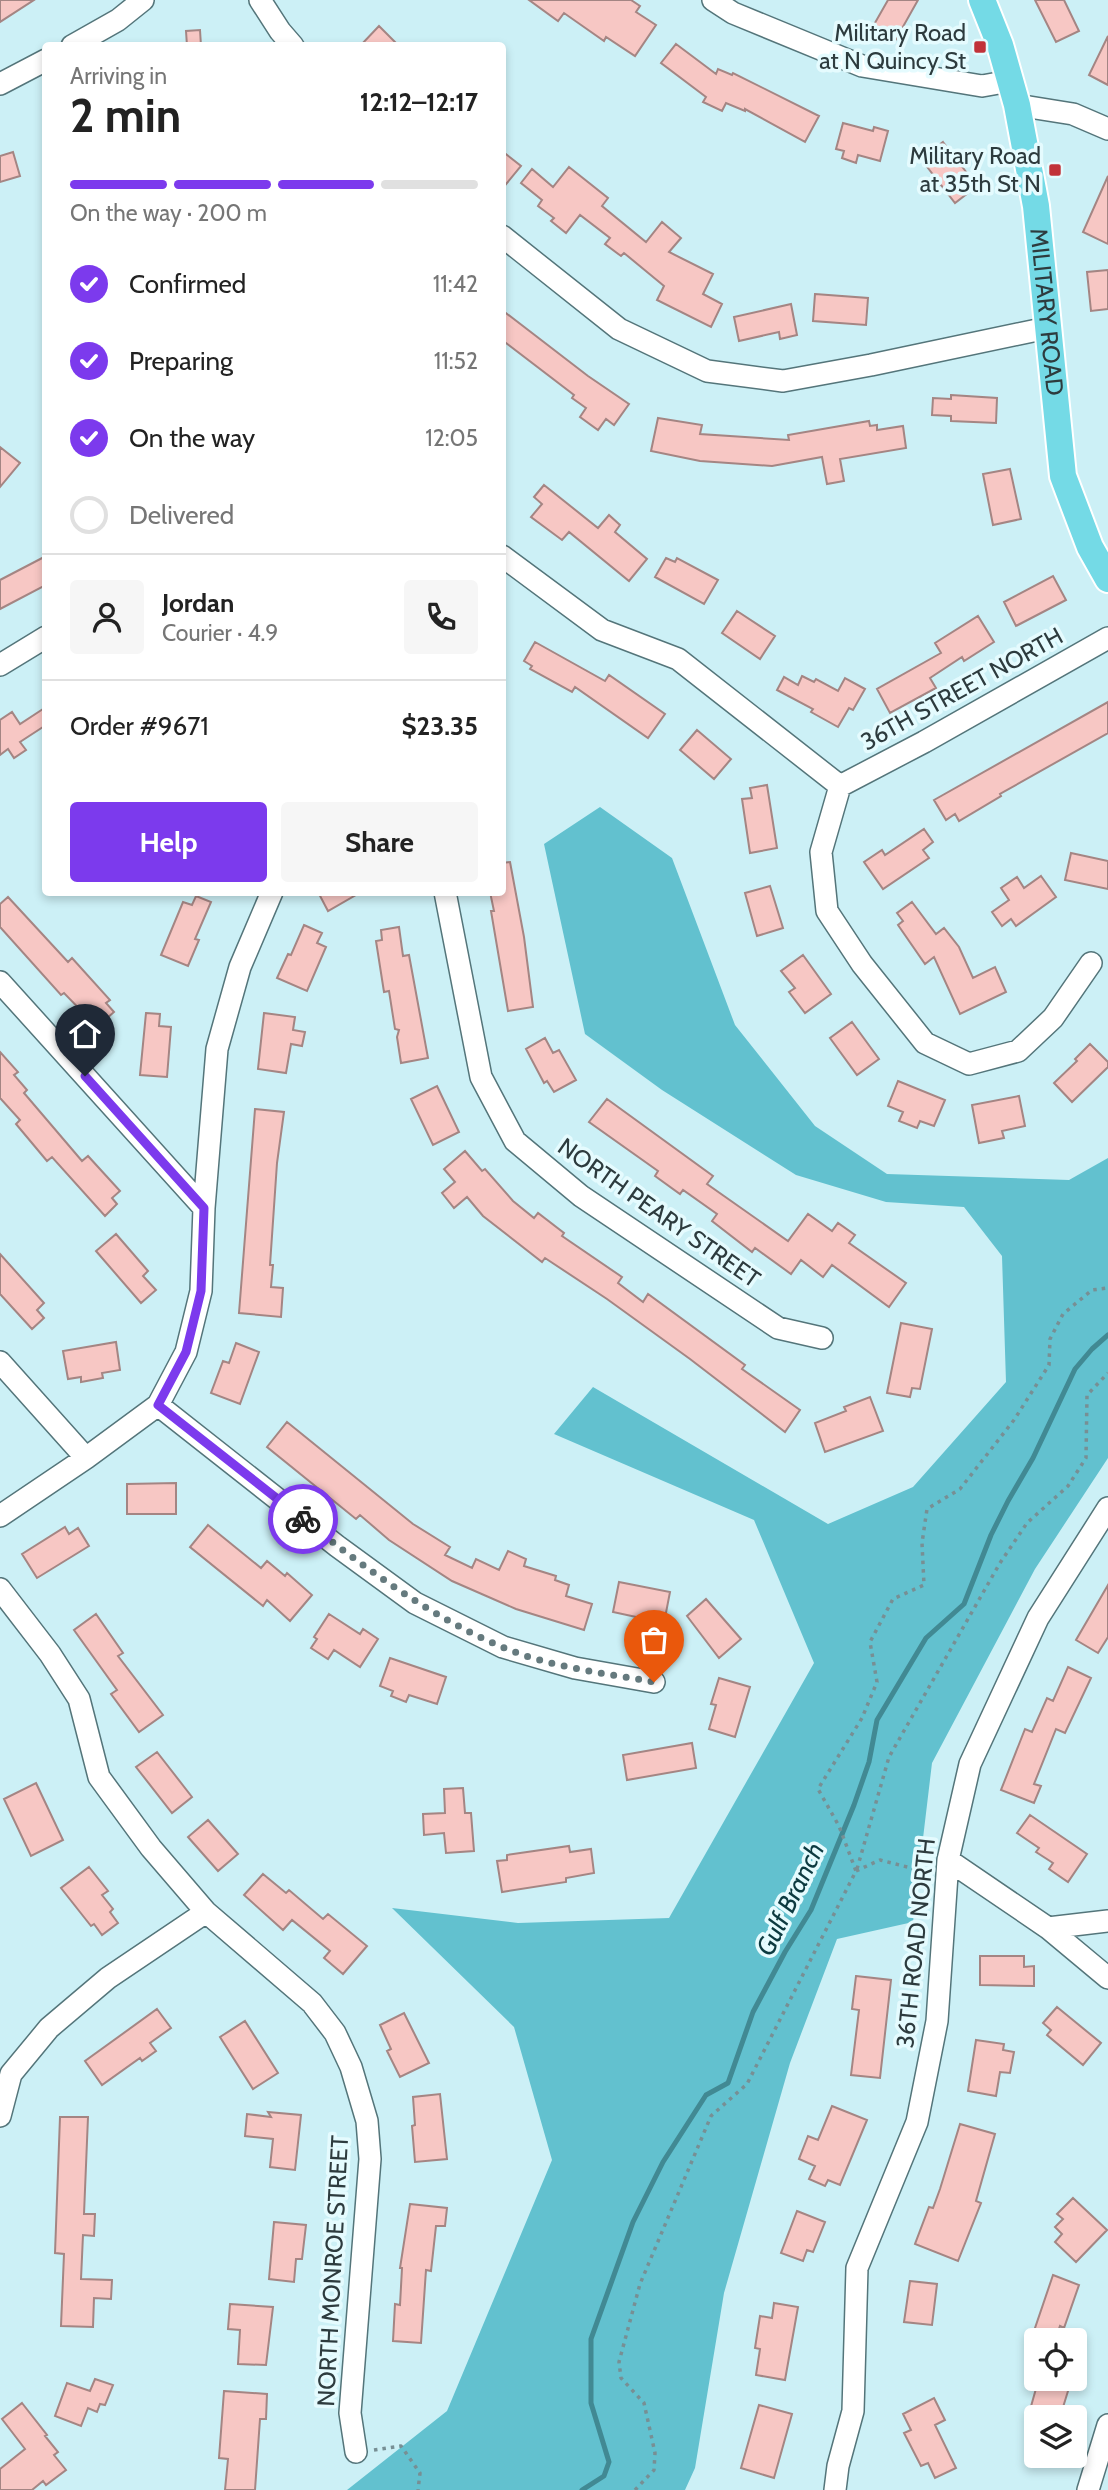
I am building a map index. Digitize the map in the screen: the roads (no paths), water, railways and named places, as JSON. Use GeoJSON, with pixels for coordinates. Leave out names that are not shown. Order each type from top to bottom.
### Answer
{"type":"FeatureCollection","features":[{"type":"Feature","properties":{"kind":"main road","name":"MILITARY ROAD"},"geometry":{"type":"LineString","coordinates":[[982,0],[1000,46],[1013,93],[1036,206],[1063,476],[1090,547],[1108,579]]}},
{"type":"Feature","properties":{"kind":"street"},"geometry":{"type":"LineString","coordinates":[[79,42],[118,20],[144,0]]}},
{"type":"Feature","properties":{"kind":"street"},"geometry":{"type":"LineString","coordinates":[[260,0],[290,42]]}},
{"type":"Feature","properties":{"kind":"street"},"geometry":{"type":"LineString","coordinates":[[713,0],[733,13],[862,66],[1013,93],[1073,114],[1108,130]]}},
{"type":"Feature","properties":{"kind":"street"},"geometry":{"type":"LineString","coordinates":[[0,84],[42,62]]}},
{"type":"Feature","properties":{"kind":"street"},"geometry":{"type":"LineString","coordinates":[[506,239],[619,329],[708,371],[783,381],[1047,328]]}},
{"type":"Feature","properties":{"kind":"street"},"geometry":{"type":"LineString","coordinates":[[506,559],[602,630],[678,659],[840,786],[821,852],[827,911],[862,964],[925,1043],[969,1064],[1018,1051],[1053,1018],[1091,963]]}},
{"type":"Feature","properties":{"kind":"street","name":"36TH STREET NORTH"},"geometry":{"type":"LineString","coordinates":[[840,786],[1108,638]]}},
{"type":"Feature","properties":{"kind":"street"},"geometry":{"type":"LineString","coordinates":[[0,665],[42,639]]}},
{"type":"Feature","properties":{"kind":"street"},"geometry":{"type":"LineString","coordinates":[[0,1516],[158,1405],[186,1352],[201,1291],[204,1208],[218,1049],[240,967],[270,896]]}},
{"type":"Feature","properties":{"kind":"street","name":"NORTH PEARY STREET"},"geometry":{"type":"LineString","coordinates":[[446,896],[481,1077],[515,1141],[581,1196],[778,1328],[822,1338]]}},
{"type":"Feature","properties":{"kind":"street"},"geometry":{"type":"LineString","coordinates":[[0,982],[204,1208]]}},
{"type":"Feature","properties":{"kind":"street"},"geometry":{"type":"LineString","coordinates":[[0,1362],[86,1458]]}},
{"type":"Feature","properties":{"kind":"street"},"geometry":{"type":"LineString","coordinates":[[158,1405],[337,1545],[415,1602],[503,1647],[575,1668],[654,1682]]}},
{"type":"Feature","properties":{"kind":"street","name":"36TH ROAD NORTH"},"geometry":{"type":"LineString","coordinates":[[835,2490],[838,2466],[853,2411],[857,2268],[917,2122],[937,2021],[947,1868],[970,1764],[1038,1618],[1108,1508]]}},
{"type":"Feature","properties":{"kind":"street","name":"NORTH MONROE STREET"},"geometry":{"type":"LineString","coordinates":[[0,1589],[50,1654],[79,1699],[99,1777],[151,1848],[205,1912],[312,2003],[335,2033],[351,2067],[367,2121],[370,2160],[350,2413],[356,2452]]}},
{"type":"Feature","properties":{"kind":"street"},"geometry":{"type":"LineString","coordinates":[[947,1868],[1048,1928],[1108,1978]]}},
{"type":"Feature","properties":{"kind":"street"},"geometry":{"type":"LineString","coordinates":[[0,2116],[11,2074],[49,2028],[108,1978],[205,1912]]}},
{"type":"Feature","properties":{"kind":"street"},"geometry":{"type":"LineString","coordinates":[[1048,1928],[1108,1921]]}},
{"type":"Feature","properties":{"kind":"street"},"geometry":{"type":"LineString","coordinates":[[1088,2490],[1108,2425]]}},
{"type":"Feature","properties":{"kind":"waterway","name":"Gulf Branch"},"geometry":{"type":"LineString","coordinates":[[582,2490],[604,2476],[609,2462],[591,2403],[591,2339],[633,2222],[663,2162],[706,2095],[728,2083],[753,2012],[811,1910],[869,1762],[877,1720],[926,1638],[964,1604],[991,1535],[1033,1458],[1075,1369],[1108,1335]]}},
{"type":"Feature","properties":{"kind":"place","name":"Military Road at N Quincy St"},"geometry":{"type":"Point","coordinates":[980,47]}},
{"type":"Feature","properties":{"kind":"place","name":"Military Road at 35th St N"},"geometry":{"type":"Point","coordinates":[1055,170]}}]}
